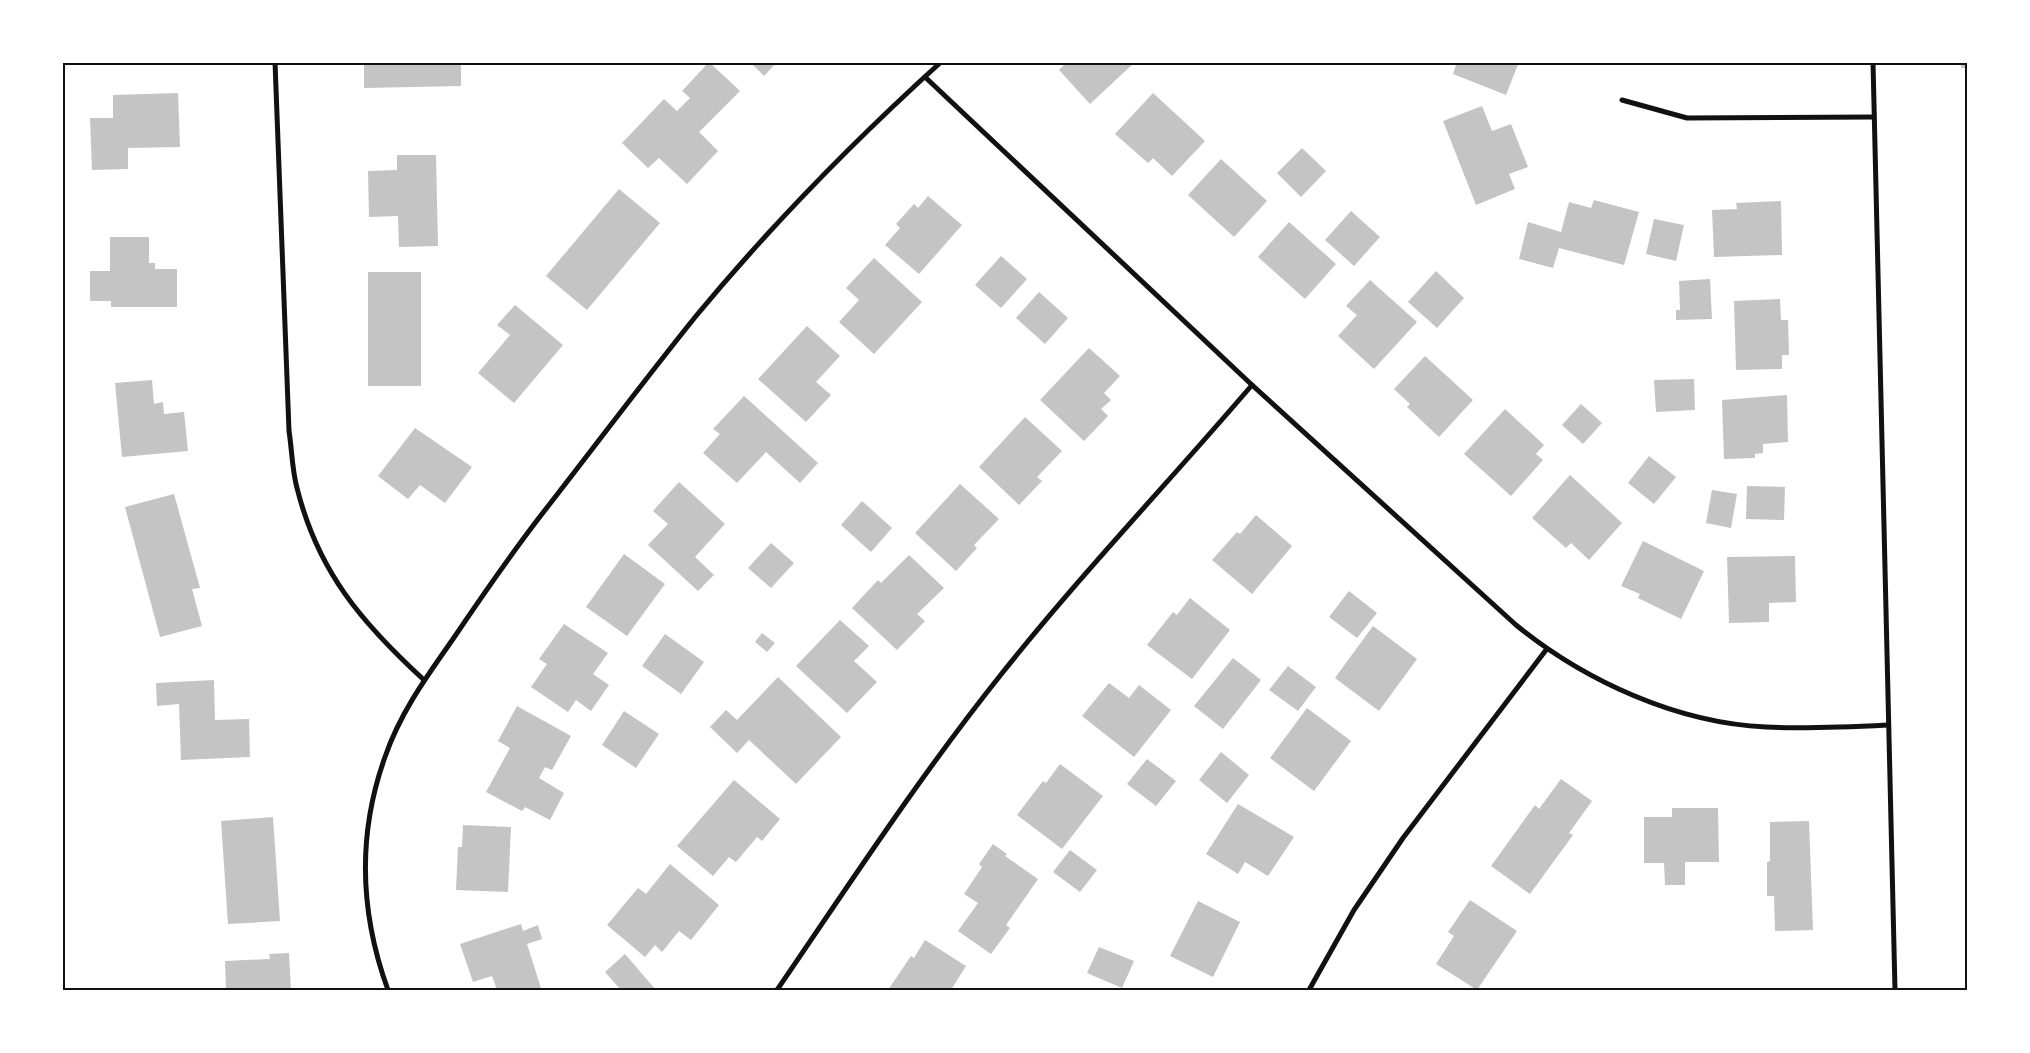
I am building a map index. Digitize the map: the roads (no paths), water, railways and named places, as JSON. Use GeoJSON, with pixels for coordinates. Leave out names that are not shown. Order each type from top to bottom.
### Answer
{"type":"FeatureCollection","features":[{"type":"Feature","properties":{"kind":"street"},"geometry":{"type":"LineString","coordinates":[[275,62],[289,431],[296,487],[311,533],[331,575],[360,616],[395,654],[424,680]]}},
{"type":"Feature","properties":{"kind":"street"},"geometry":{"type":"LineString","coordinates":[[388,990],[378,964],[367,918],[365,866],[370,809],[384,757],[402,715],[508,557],[697,315],[778,225],[941,62]]}},
{"type":"Feature","properties":{"kind":"street"},"geometry":{"type":"LineString","coordinates":[[1873,62],[1895,990]]}},
{"type":"Feature","properties":{"kind":"street"},"geometry":{"type":"LineString","coordinates":[[925,77],[1252,385],[1509,619],[1546,650],[1608,684],[1658,704],[1720,722],[1765,727],[1830,728],[1888,725]]}},
{"type":"Feature","properties":{"kind":"street"},"geometry":{"type":"LineString","coordinates":[[1622,100],[1687,118],[1874,116]]}},
{"type":"Feature","properties":{"kind":"street"},"geometry":{"type":"LineString","coordinates":[[777,990],[884,833],[1003,672],[1252,385]]}},
{"type":"Feature","properties":{"kind":"street"},"geometry":{"type":"LineString","coordinates":[[1309,990],[1354,910],[1403,838],[1546,650]]}}]}
